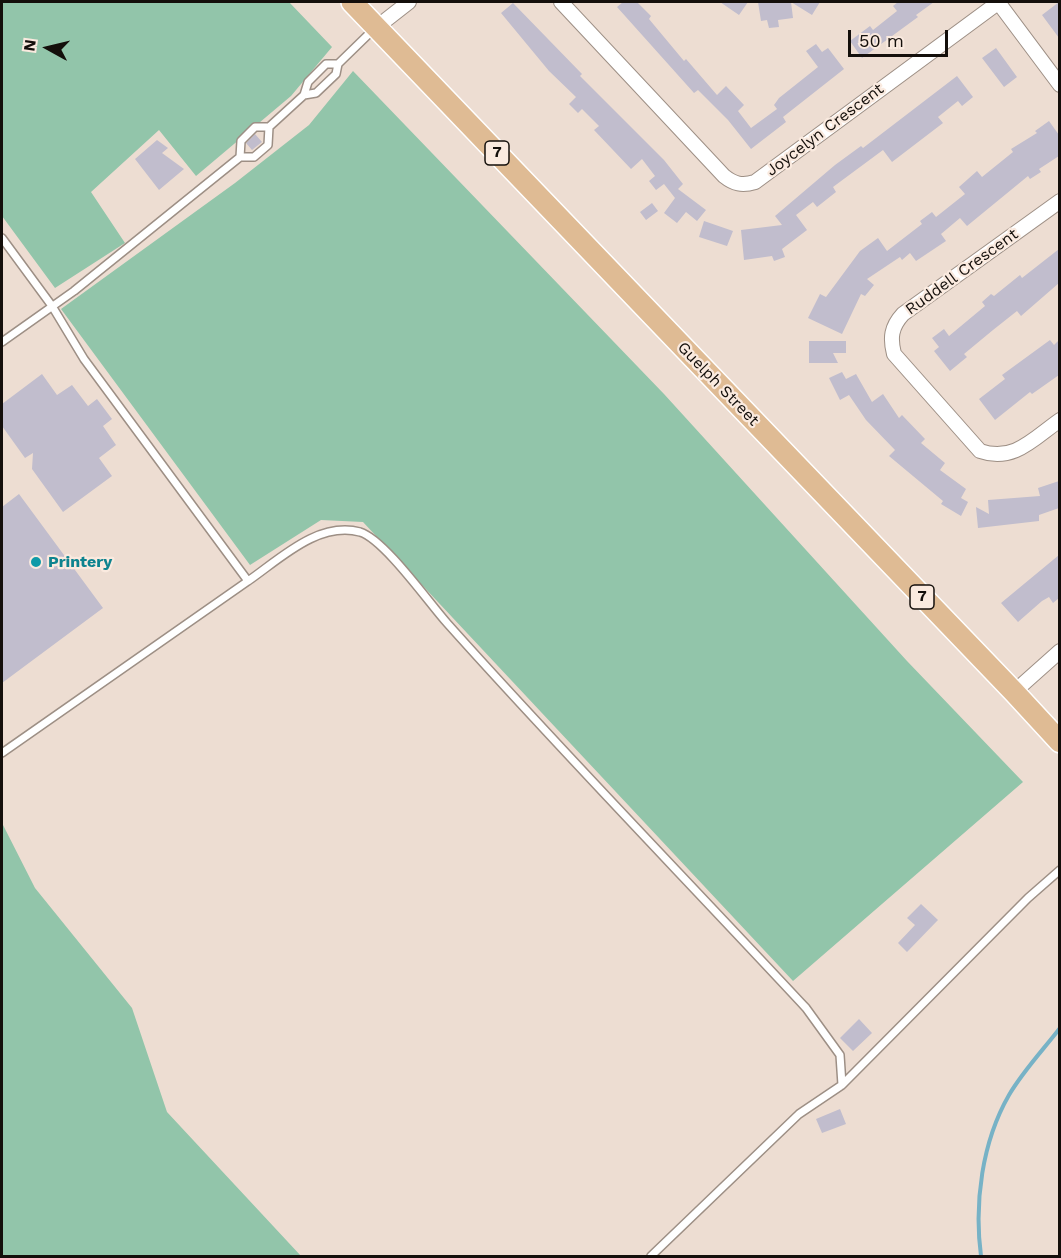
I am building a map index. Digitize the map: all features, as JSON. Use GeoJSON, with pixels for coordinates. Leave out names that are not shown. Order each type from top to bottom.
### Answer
{"type":"FeatureCollection","features":[{"type":"Feature","properties":{"kind":"main road","name":"7"},"geometry":{"type":"LineString","coordinates":[[352,2],[377,27]]}},
{"type":"Feature","properties":{"kind":"main road","name":"Guelph Street"},"geometry":{"type":"LineString","coordinates":[[377,27],[1014,692],[1059,742]]}},
{"type":"Feature","properties":{"kind":"street"},"geometry":{"type":"LineString","coordinates":[[377,27],[409,2]]}},
{"type":"Feature","properties":{"kind":"street","name":"Joycelyn Crescent"},"geometry":{"type":"LineString","coordinates":[[561,2],[724,176],[746,185],[755,182],[998,2]]}},
{"type":"Feature","properties":{"kind":"street"},"geometry":{"type":"LineString","coordinates":[[998,2],[1059,85]]}},
{"type":"Feature","properties":{"kind":"street","name":"Ruddell Crescent"},"geometry":{"type":"LineString","coordinates":[[1059,201],[903,314],[896,321],[891,342],[894,354],[980,452],[994,456],[1012,453],[1059,420]]}},
{"type":"Feature","properties":{"kind":"street"},"geometry":{"type":"LineString","coordinates":[[1014,692],[1059,651]]}},
{"type":"Feature","properties":{"kind":"lane"},"geometry":{"type":"LineString","coordinates":[[304,95],[316,93],[336,74],[338,64],[377,27]]}},
{"type":"Feature","properties":{"kind":"lane"},"geometry":{"type":"LineString","coordinates":[[240,157],[241,141],[255,127],[269,127],[304,95],[308,82],[327,64],[338,64]]}},
{"type":"Feature","properties":{"kind":"lane"},"geometry":{"type":"LineString","coordinates":[[2,342],[174,213],[240,157],[254,157],[268,145],[269,127]]}},
{"type":"Feature","properties":{"kind":"lane"},"geometry":{"type":"LineString","coordinates":[[2,238],[52,306],[84,359],[248,581]]}},
{"type":"Feature","properties":{"kind":"lane"},"geometry":{"type":"LineString","coordinates":[[2,753],[315,536],[337,529],[362,533],[383,548],[447,623],[806,1008],[840,1055],[842,1085]]}},
{"type":"Feature","properties":{"kind":"lane"},"geometry":{"type":"LineString","coordinates":[[651,1257],[799,1114],[842,1085],[1028,898],[1059,870]]}},
{"type":"Feature","properties":{"kind":"green space"},"geometry":{"type":"Polygon","coordinates":[[[2,2],[289,2],[332,47],[291,96],[196,176],[159,130],[91,192],[125,243],[55,288],[2,216],[2,2]]]}},
{"type":"Feature","properties":{"kind":"green space"},"geometry":{"type":"Polygon","coordinates":[[[353,71],[664,394],[907,661],[1023,782],[793,981],[363,522],[321,520],[250,565],[61,309],[235,183],[309,125],[353,71]]]}},
{"type":"Feature","properties":{"kind":"green space"},"geometry":{"type":"Polygon","coordinates":[[[2,823],[35,888],[132,1008],[167,1112],[301,1256],[2,1256],[2,823]]]}},
{"type":"Feature","properties":{"kind":"building"},"geometry":{"type":"Polygon","coordinates":[[[623,2],[637,2],[651,16],[649,19],[684,61],[686,59],[717,95],[726,86],[744,105],[738,111],[751,128],[777,109],[774,105],[779,98],[818,67],[806,51],[816,44],[822,52],[828,48],[844,69],[783,117],[786,122],[751,149],[728,120],[698,90],[694,93],[617,7],[623,2]]]}},
{"type":"Feature","properties":{"kind":"building"},"geometry":{"type":"Polygon","coordinates":[[[720,2],[748,2],[739,15],[720,2]]]}},
{"type":"Feature","properties":{"kind":"building"},"geometry":{"type":"Polygon","coordinates":[[[758,2],[791,2],[793,18],[778,20],[779,27],[769,28],[767,20],[761,21],[758,2]]]}},
{"type":"Feature","properties":{"kind":"building"},"geometry":{"type":"Polygon","coordinates":[[[791,2],[820,2],[812,15],[791,2]]]}},
{"type":"Feature","properties":{"kind":"building"},"geometry":{"type":"Polygon","coordinates":[[[898,2],[934,2],[916,15],[918,17],[862,58],[850,41],[870,26],[873,30],[897,11],[893,6],[898,2]]]}},
{"type":"Feature","properties":{"kind":"building"},"geometry":{"type":"Polygon","coordinates":[[[1059,2],[1059,38],[1042,15],[1059,2]]]}},
{"type":"Feature","properties":{"kind":"building"},"geometry":{"type":"Polygon","coordinates":[[[513,3],[582,74],[580,76],[664,160],[683,184],[678,189],[706,210],[697,221],[686,212],[677,223],[664,213],[675,198],[664,184],[656,190],[649,181],[655,176],[642,159],[631,169],[594,130],[599,126],[582,109],[578,113],[569,104],[576,97],[549,71],[501,13],[513,3]]]}},
{"type":"Feature","properties":{"kind":"building"},"geometry":{"type":"Polygon","coordinates":[[[996,48],[1017,77],[1004,87],[982,58],[996,48]]]}},
{"type":"Feature","properties":{"kind":"building"},"geometry":{"type":"Polygon","coordinates":[[[957,76],[973,97],[962,106],[958,101],[938,117],[943,123],[892,162],[883,150],[833,187],[836,192],[817,207],[813,202],[796,215],[807,230],[782,249],[785,257],[774,261],[772,256],[744,260],[741,230],[782,225],[775,216],[835,165],[861,146],[863,148],[957,76]]]}},
{"type":"Feature","properties":{"kind":"building"},"geometry":{"type":"Polygon","coordinates":[[[1049,121],[1059,135],[1059,156],[1039,169],[1041,172],[1030,179],[1028,176],[967,226],[960,218],[941,234],[946,241],[916,261],[910,253],[902,260],[900,257],[867,279],[874,285],[865,296],[861,294],[842,334],[808,318],[820,294],[826,297],[860,251],[878,238],[887,251],[922,224],[920,221],[932,212],[936,217],[965,194],[959,187],[977,171],[982,177],[1013,152],[1011,149],[1037,133],[1035,131],[1049,121]]]}},
{"type":"Feature","properties":{"kind":"building"},"geometry":{"type":"Polygon","coordinates":[[[255,134],[262,142],[252,150],[246,143],[255,134]]]}},
{"type":"Feature","properties":{"kind":"building"},"geometry":{"type":"Polygon","coordinates":[[[157,140],[168,148],[162,153],[184,169],[159,190],[135,159],[157,140]]]}},
{"type":"Feature","properties":{"kind":"building"},"geometry":{"type":"Polygon","coordinates":[[[652,203],[658,211],[646,220],[640,212],[652,203]]]}},
{"type":"Feature","properties":{"kind":"building"},"geometry":{"type":"Polygon","coordinates":[[[704,221],[733,231],[727,246],[699,237],[704,221]]]}},
{"type":"Feature","properties":{"kind":"building"},"geometry":{"type":"Polygon","coordinates":[[[1059,249],[1059,283],[1021,316],[1017,311],[993,330],[964,354],[967,357],[950,371],[934,351],[939,347],[932,338],[944,329],[949,336],[985,306],[982,302],[991,294],[994,296],[1020,275],[1022,278],[1059,249]]]}},
{"type":"Feature","properties":{"kind":"building"},"geometry":{"type":"Polygon","coordinates":[[[1050,340],[1054,345],[1059,340],[1059,375],[1032,394],[1030,392],[995,420],[979,399],[1005,379],[1002,375],[1050,340]]]}},
{"type":"Feature","properties":{"kind":"building"},"geometry":{"type":"Polygon","coordinates":[[[809,341],[846,341],[846,353],[833,353],[838,363],[809,363],[809,341]]]}},
{"type":"Feature","properties":{"kind":"building"},"geometry":{"type":"Polygon","coordinates":[[[842,372],[846,379],[856,374],[872,402],[883,394],[899,418],[902,415],[925,439],[921,443],[945,463],[940,470],[966,489],[961,498],[968,502],[961,516],[941,504],[943,501],[889,456],[895,450],[866,420],[849,395],[840,400],[829,378],[842,372]]]}},
{"type":"Feature","properties":{"kind":"building"},"geometry":{"type":"Polygon","coordinates":[[[42,374],[57,395],[72,385],[88,406],[97,399],[112,419],[103,426],[116,445],[99,458],[112,476],[63,512],[32,469],[33,453],[25,458],[2,426],[2,404],[42,374]]]}},
{"type":"Feature","properties":{"kind":"building"},"geometry":{"type":"Polygon","coordinates":[[[1059,481],[1059,508],[1039,515],[1039,521],[978,528],[976,507],[989,514],[988,500],[1040,496],[1038,488],[1059,481]]]}},
{"type":"Feature","properties":{"kind":"building","name":"Printery"},"geometry":{"type":"Polygon","coordinates":[[[19,494],[103,608],[2,683],[2,507],[19,494]]]}},
{"type":"Feature","properties":{"kind":"building"},"geometry":{"type":"Polygon","coordinates":[[[1059,555],[1059,598],[1053,603],[1049,597],[1042,601],[1018,622],[1001,603],[1059,555]]]}},
{"type":"Feature","properties":{"kind":"building"},"geometry":{"type":"Polygon","coordinates":[[[921,904],[938,920],[907,952],[898,943],[915,925],[907,918],[921,904]]]}},
{"type":"Feature","properties":{"kind":"building"},"geometry":{"type":"Polygon","coordinates":[[[859,1019],[872,1033],[853,1051],[840,1038],[859,1019]]]}},
{"type":"Feature","properties":{"kind":"building"},"geometry":{"type":"Polygon","coordinates":[[[840,1109],[846,1124],[822,1133],[816,1119],[840,1109]]]}},
{"type":"Feature","properties":{"kind":"waterway"},"geometry":{"type":"LineString","coordinates":[[981,1256],[980,1194],[982,1173],[992,1133],[1009,1095],[1060,1028]]}},
{"type":"Feature","properties":{"kind":"place","name":"Printery"},"geometry":{"type":"Point","coordinates":[36,562]}}]}
